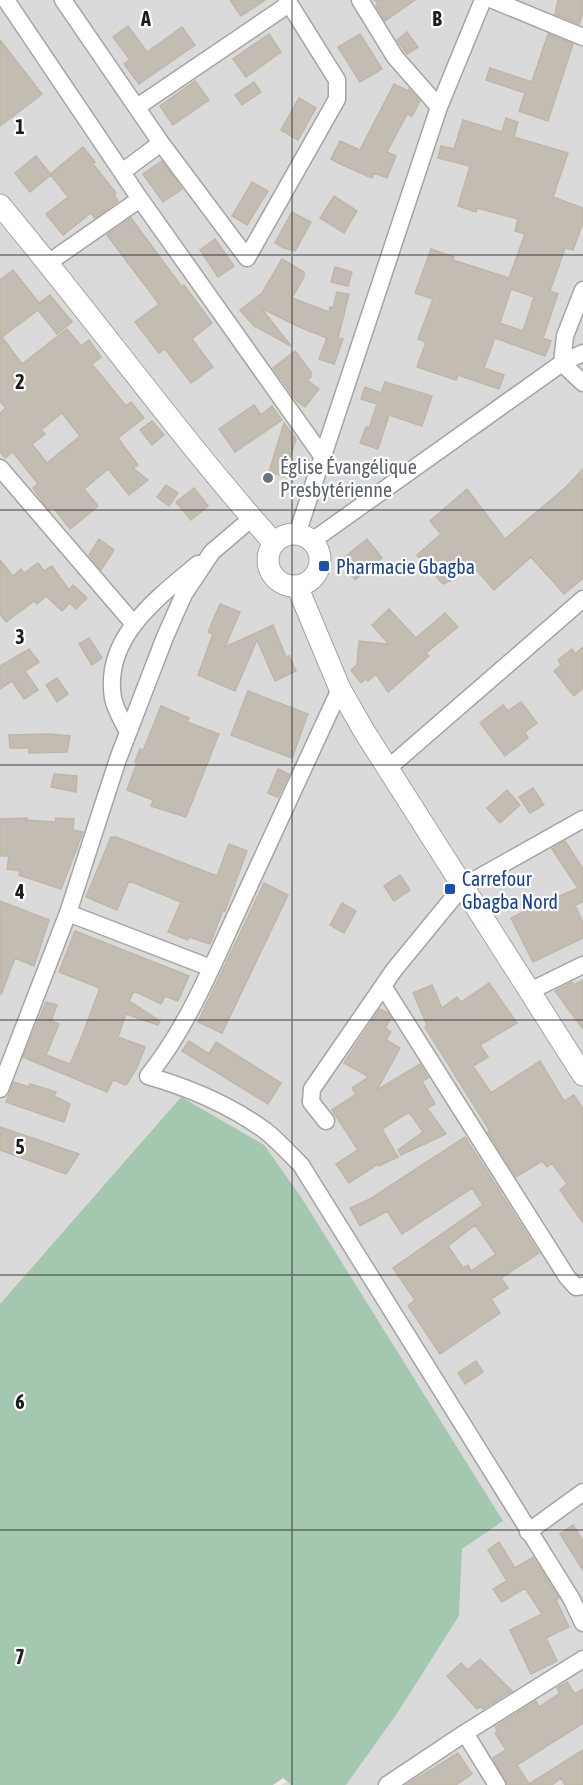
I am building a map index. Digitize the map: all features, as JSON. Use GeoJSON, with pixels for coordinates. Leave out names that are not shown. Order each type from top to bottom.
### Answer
{"type":"FeatureCollection","features":[{"type":"Feature","properties":{"kind":"street"},"geometry":{"type":"LineString","coordinates":[[6,0],[140,199],[323,457]]}},
{"type":"Feature","properties":{"kind":"street"},"geometry":{"type":"LineString","coordinates":[[63,0],[161,143],[247,258],[337,99],[337,80],[288,2],[137,107]]}},
{"type":"Feature","properties":{"kind":"street"},"geometry":{"type":"LineString","coordinates":[[360,0],[395,57],[439,107]]}},
{"type":"Feature","properties":{"kind":"street"},"geometry":{"type":"LineString","coordinates":[[305,538],[323,457],[439,107],[483,0]]}},
{"type":"Feature","properties":{"kind":"street"},"geometry":{"type":"LineString","coordinates":[[493,0],[583,37]]}},
{"type":"Feature","properties":{"kind":"street"},"geometry":{"type":"LineString","coordinates":[[122,172],[161,143]]}},
{"type":"Feature","properties":{"kind":"street"},"geometry":{"type":"LineString","coordinates":[[48,263],[140,199]]}},
{"type":"Feature","properties":{"kind":"street"},"geometry":{"type":"LineString","coordinates":[[0,205],[274,543]]}},
{"type":"Feature","properties":{"kind":"street"},"geometry":{"type":"LineString","coordinates":[[562,363],[564,336],[583,290]]}},
{"type":"Feature","properties":{"kind":"street"},"geometry":{"type":"LineString","coordinates":[[305,538],[562,363],[583,353]]}},
{"type":"Feature","properties":{"kind":"street"},"geometry":{"type":"LineString","coordinates":[[562,363],[583,383]]}},
{"type":"Feature","properties":{"kind":"street"},"geometry":{"type":"LineString","coordinates":[[0,468],[133,623]]}},
{"type":"Feature","properties":{"kind":"street"},"geometry":{"type":"LineString","coordinates":[[128,732],[114,700],[112,674],[115,658],[133,623],[167,590],[252,518]]}},
{"type":"Feature","properties":{"kind":"street"},"geometry":{"type":"LineString","coordinates":[[288,534],[305,538],[317,548],[320,565],[312,579],[297,586],[279,582],[273,576],[268,560],[274,543],[288,534]]}},
{"type":"Feature","properties":{"kind":"street"},"geometry":{"type":"LineString","coordinates":[[0,1089],[68,914],[128,732],[165,637],[184,594],[212,552]]}},
{"type":"Feature","properties":{"kind":"street"},"geometry":{"type":"LineString","coordinates":[[297,586],[339,689],[387,769],[583,1075]]}},
{"type":"Feature","properties":{"kind":"street"},"geometry":{"type":"LineString","coordinates":[[387,769],[583,599]]}},
{"type":"Feature","properties":{"kind":"street"},"geometry":{"type":"LineString","coordinates":[[339,689],[182,1028],[148,1076],[175,1084],[232,1109],[268,1133],[301,1165],[571,1598],[583,1623]]}},
{"type":"Feature","properties":{"kind":"street"},"geometry":{"type":"LineString","coordinates":[[326,1121],[311,1101],[312,1089],[383,986],[462,886],[583,819]]}},
{"type":"Feature","properties":{"kind":"street"},"geometry":{"type":"LineString","coordinates":[[68,914],[211,968]]}},
{"type":"Feature","properties":{"kind":"street"},"geometry":{"type":"LineString","coordinates":[[530,991],[583,965]]}},
{"type":"Feature","properties":{"kind":"street"},"geometry":{"type":"LineString","coordinates":[[383,986],[567,1277],[576,1287],[583,1286]]}},
{"type":"Feature","properties":{"kind":"street"},"geometry":{"type":"LineString","coordinates":[[528,1532],[583,1492]]}},
{"type":"Feature","properties":{"kind":"street"},"geometry":{"type":"LineString","coordinates":[[387,1785],[583,1659]]}},
{"type":"Feature","properties":{"kind":"street"},"geometry":{"type":"LineString","coordinates":[[465,1733],[497,1785]]}},
{"type":"Feature","properties":{"kind":"shaded area"},"geometry":{"type":"Polygon","coordinates":[[[0,0],[583,0],[583,1785],[281,1785],[398,1712],[459,1616],[462,1549],[181,1097],[0,1304],[0,0]]]}},
{"type":"Feature","properties":{"kind":"green space"},"geometry":{"type":"Polygon","coordinates":[[[181,1097],[264,1145],[301,1197],[503,1521],[462,1549],[459,1616],[398,1712],[346,1785],[291,1785],[283,1778],[273,1785],[0,1785],[0,1304],[181,1097]]]}},
{"type":"Feature","properties":{"kind":"building"},"geometry":{"type":"Polygon","coordinates":[[[230,0],[265,0],[241,16],[230,0]]]}},
{"type":"Feature","properties":{"kind":"building"},"geometry":{"type":"Polygon","coordinates":[[[375,0],[415,0],[385,21],[375,0]]]}},
{"type":"Feature","properties":{"kind":"building"},"geometry":{"type":"Polygon","coordinates":[[[558,0],[583,0],[583,13],[579,24],[555,14],[558,0]]]}},
{"type":"Feature","properties":{"kind":"building"},"geometry":{"type":"Polygon","coordinates":[[[128,26],[147,52],[182,27],[195,45],[139,84],[124,64],[130,60],[113,37],[128,26]]]}},
{"type":"Feature","properties":{"kind":"building"},"geometry":{"type":"Polygon","coordinates":[[[407,32],[418,47],[407,54],[397,40],[407,32]]]}},
{"type":"Feature","properties":{"kind":"building"},"geometry":{"type":"Polygon","coordinates":[[[269,34],[281,52],[246,77],[233,59],[269,34]]]}},
{"type":"Feature","properties":{"kind":"building"},"geometry":{"type":"Polygon","coordinates":[[[360,34],[382,69],[360,82],[338,47],[360,34]]]}},
{"type":"Feature","properties":{"kind":"building"},"geometry":{"type":"Polygon","coordinates":[[[548,34],[573,44],[548,121],[519,111],[525,93],[486,80],[490,68],[532,82],[548,34]]]}},
{"type":"Feature","properties":{"kind":"building"},"geometry":{"type":"Polygon","coordinates":[[[0,40],[42,94],[0,126],[0,40]]]}},
{"type":"Feature","properties":{"kind":"building"},"geometry":{"type":"Polygon","coordinates":[[[195,81],[209,100],[173,125],[160,106],[195,81]]]}},
{"type":"Feature","properties":{"kind":"building"},"geometry":{"type":"Polygon","coordinates":[[[254,82],[261,92],[242,105],[235,95],[254,82]]]}},
{"type":"Feature","properties":{"kind":"building"},"geometry":{"type":"Polygon","coordinates":[[[394,84],[408,91],[409,89],[420,101],[412,116],[407,114],[387,152],[396,156],[387,178],[374,173],[372,178],[331,159],[340,141],[360,150],[394,84]]]}},
{"type":"Feature","properties":{"kind":"building"},"geometry":{"type":"Polygon","coordinates":[[[299,98],[316,108],[298,140],[281,130],[299,98]]]}},
{"type":"Feature","properties":{"kind":"building"},"geometry":{"type":"Polygon","coordinates":[[[506,118],[518,122],[514,137],[568,153],[553,197],[583,208],[583,222],[573,250],[565,248],[550,291],[558,294],[543,338],[551,341],[545,356],[495,338],[484,368],[504,375],[499,389],[458,375],[456,380],[417,367],[426,342],[418,339],[433,299],[415,293],[431,249],[454,257],[453,260],[509,278],[525,234],[515,231],[518,219],[477,208],[476,212],[458,206],[470,166],[438,158],[441,146],[454,149],[463,120],[502,132],[506,118]],[[511,289],[500,323],[523,331],[534,297],[511,289]]]}},
{"type":"Feature","properties":{"kind":"building"},"geometry":{"type":"Polygon","coordinates":[[[83,147],[116,193],[114,195],[118,201],[95,218],[91,213],[63,235],[46,214],[68,197],[50,174],[83,147]]]}},
{"type":"Feature","properties":{"kind":"building"},"geometry":{"type":"Polygon","coordinates":[[[36,156],[51,175],[30,192],[15,173],[36,156]]]}},
{"type":"Feature","properties":{"kind":"building"},"geometry":{"type":"Polygon","coordinates":[[[162,161],[182,189],[163,202],[143,174],[162,161]]]}},
{"type":"Feature","properties":{"kind":"building"},"geometry":{"type":"Polygon","coordinates":[[[252,182],[268,191],[247,225],[232,216],[252,182]]]}},
{"type":"Feature","properties":{"kind":"building"},"geometry":{"type":"Polygon","coordinates":[[[334,196],[357,211],[344,233],[320,218],[334,196]]]}},
{"type":"Feature","properties":{"kind":"building"},"geometry":{"type":"Polygon","coordinates":[[[292,212],[311,222],[295,251],[275,243],[292,212]]]}},
{"type":"Feature","properties":{"kind":"building"},"geometry":{"type":"Polygon","coordinates":[[[131,218],[212,323],[192,339],[213,367],[191,383],[165,349],[159,353],[135,322],[159,304],[107,235],[131,218]]]}},
{"type":"Feature","properties":{"kind":"building"},"geometry":{"type":"Polygon","coordinates":[[[215,239],[234,266],[218,277],[200,250],[215,239]]]}},
{"type":"Feature","properties":{"kind":"building"},"geometry":{"type":"Polygon","coordinates":[[[282,259],[304,272],[304,277],[292,298],[329,312],[330,307],[333,308],[337,292],[349,294],[338,338],[343,339],[334,364],[319,359],[327,338],[261,308],[291,346],[254,326],[240,310],[262,293],[282,259]]]}},
{"type":"Feature","properties":{"kind":"building"},"geometry":{"type":"Polygon","coordinates":[[[335,267],[352,272],[348,286],[331,282],[335,267]]]}},
{"type":"Feature","properties":{"kind":"building"},"geometry":{"type":"Polygon","coordinates":[[[13,270],[39,303],[50,295],[72,322],[57,334],[38,310],[2,337],[22,364],[67,329],[81,346],[89,340],[101,357],[92,364],[126,406],[131,402],[144,418],[118,438],[138,465],[133,468],[148,480],[129,495],[107,470],[84,489],[98,506],[70,529],[53,507],[49,509],[45,505],[33,488],[38,484],[13,452],[5,458],[0,452],[0,413],[6,408],[0,401],[0,280],[13,270]],[[62,413],[41,430],[45,434],[32,444],[47,463],[80,436],[62,413]]]}},
{"type":"Feature","properties":{"kind":"building"},"geometry":{"type":"Polygon","coordinates":[[[295,351],[311,372],[311,377],[307,380],[319,389],[305,407],[297,401],[273,368],[295,351]]]}},
{"type":"Feature","properties":{"kind":"building"},"geometry":{"type":"Polygon","coordinates":[[[385,382],[432,396],[422,426],[389,415],[378,449],[360,443],[366,427],[369,428],[377,404],[361,399],[365,387],[381,393],[385,382]]]}},
{"type":"Feature","properties":{"kind":"building"},"geometry":{"type":"Polygon","coordinates":[[[254,405],[261,415],[272,406],[282,420],[235,452],[219,429],[254,405]]]}},
{"type":"Feature","properties":{"kind":"building"},"geometry":{"type":"Polygon","coordinates":[[[152,421],[164,435],[152,445],[140,430],[152,421]]]}},
{"type":"Feature","properties":{"kind":"building"},"geometry":{"type":"Polygon","coordinates":[[[284,423],[296,439],[284,476],[269,472],[284,423]]]}},
{"type":"Feature","properties":{"kind":"building"},"geometry":{"type":"Polygon","coordinates":[[[583,469],[583,578],[564,594],[531,557],[494,590],[467,559],[448,573],[453,579],[443,584],[417,555],[441,534],[430,521],[467,489],[505,539],[566,487],[583,469]]]}},
{"type":"Feature","properties":{"kind":"building"},"geometry":{"type":"Polygon","coordinates":[[[166,485],[178,493],[169,506],[157,497],[166,485]]]}},
{"type":"Feature","properties":{"kind":"building"},"geometry":{"type":"Polygon","coordinates":[[[194,488],[208,506],[191,520],[176,502],[194,488]]]}},
{"type":"Feature","properties":{"kind":"building"},"geometry":{"type":"Polygon","coordinates":[[[99,539],[114,550],[101,570],[89,555],[99,539]]]}},
{"type":"Feature","properties":{"kind":"building"},"geometry":{"type":"Polygon","coordinates":[[[367,539],[382,558],[355,580],[340,561],[367,539]]]}},
{"type":"Feature","properties":{"kind":"building"},"geometry":{"type":"Polygon","coordinates":[[[0,560],[13,576],[21,569],[24,573],[38,563],[44,571],[52,566],[69,590],[73,585],[87,598],[76,609],[70,603],[62,611],[46,596],[37,604],[34,601],[6,622],[0,614],[0,560]]]}},
{"type":"Feature","properties":{"kind":"building"},"geometry":{"type":"Polygon","coordinates":[[[220,604],[240,612],[225,647],[273,625],[286,657],[289,656],[296,671],[275,681],[257,640],[235,691],[198,675],[213,634],[208,632],[220,604]]]}},
{"type":"Feature","properties":{"kind":"building"},"geometry":{"type":"Polygon","coordinates":[[[389,609],[416,638],[445,613],[458,627],[426,653],[429,656],[388,692],[376,674],[368,681],[366,679],[361,683],[351,670],[357,665],[359,641],[389,644],[372,625],[389,609]]]}},
{"type":"Feature","properties":{"kind":"building"},"geometry":{"type":"Polygon","coordinates":[[[89,638],[102,658],[92,665],[79,644],[89,638]]]}},
{"type":"Feature","properties":{"kind":"building"},"geometry":{"type":"Polygon","coordinates":[[[583,647],[583,688],[574,696],[554,671],[561,665],[558,660],[572,649],[575,654],[583,647]]]}},
{"type":"Feature","properties":{"kind":"building"},"geometry":{"type":"Polygon","coordinates":[[[29,649],[39,662],[25,671],[38,690],[24,699],[12,681],[0,689],[0,666],[29,649]]]}},
{"type":"Feature","properties":{"kind":"building"},"geometry":{"type":"Polygon","coordinates":[[[57,678],[68,694],[57,702],[46,685],[57,678]]]}},
{"type":"Feature","properties":{"kind":"building"},"geometry":{"type":"Polygon","coordinates":[[[248,691],[308,714],[292,758],[231,735],[248,691]]]}},
{"type":"Feature","properties":{"kind":"building"},"geometry":{"type":"Polygon","coordinates":[[[521,702],[537,723],[525,732],[528,738],[505,756],[480,723],[503,705],[508,711],[521,702]]]}},
{"type":"Feature","properties":{"kind":"building"},"geometry":{"type":"Polygon","coordinates":[[[161,706],[189,718],[187,722],[219,734],[186,817],[151,806],[153,800],[127,790],[140,749],[143,751],[161,706]]]}},
{"type":"Feature","properties":{"kind":"building"},"geometry":{"type":"Polygon","coordinates":[[[9,735],[70,736],[67,752],[29,753],[29,748],[10,748],[9,735]]]}},
{"type":"Feature","properties":{"kind":"building"},"geometry":{"type":"Polygon","coordinates":[[[278,769],[289,774],[278,797],[268,793],[278,769]]]}},
{"type":"Feature","properties":{"kind":"building"},"geometry":{"type":"Polygon","coordinates":[[[54,774],[77,776],[76,792],[51,787],[54,774]]]}},
{"type":"Feature","properties":{"kind":"building"},"geometry":{"type":"Polygon","coordinates":[[[533,788],[544,805],[530,813],[519,797],[533,788]]]}},
{"type":"Feature","properties":{"kind":"building"},"geometry":{"type":"Polygon","coordinates":[[[507,790],[520,805],[500,823],[487,808],[507,790]]]}},
{"type":"Feature","properties":{"kind":"building"},"geometry":{"type":"Polygon","coordinates":[[[27,818],[27,820],[55,822],[56,818],[74,819],[73,830],[83,832],[61,889],[19,875],[20,871],[7,869],[9,856],[0,856],[0,819],[27,818]]]}},
{"type":"Feature","properties":{"kind":"building"},"geometry":{"type":"Polygon","coordinates":[[[111,837],[217,876],[229,844],[247,851],[210,944],[189,937],[188,940],[168,932],[181,902],[129,881],[117,910],[86,897],[111,837]]]}},
{"type":"Feature","properties":{"kind":"building"},"geometry":{"type":"Polygon","coordinates":[[[565,841],[583,869],[583,902],[575,905],[583,923],[583,938],[533,962],[511,918],[550,898],[551,900],[578,888],[552,849],[565,841]]]}},
{"type":"Feature","properties":{"kind":"building"},"geometry":{"type":"Polygon","coordinates":[[[400,875],[410,890],[394,901],[384,886],[400,875]]]}},
{"type":"Feature","properties":{"kind":"building"},"geometry":{"type":"Polygon","coordinates":[[[264,883],[288,895],[222,1033],[198,1022],[264,883]]]}},
{"type":"Feature","properties":{"kind":"building"},"geometry":{"type":"Polygon","coordinates":[[[0,901],[49,920],[34,966],[15,958],[1,995],[0,901]]]}},
{"type":"Feature","properties":{"kind":"building"},"geometry":{"type":"Polygon","coordinates":[[[342,903],[356,911],[344,933],[330,925],[342,903]]]}},
{"type":"Feature","properties":{"kind":"building"},"geometry":{"type":"Polygon","coordinates":[[[75,931],[189,976],[178,1001],[165,996],[161,1004],[134,991],[129,1001],[160,1021],[158,1025],[126,1014],[118,1037],[145,1047],[137,1068],[126,1085],[113,1080],[107,1092],[23,1057],[46,1002],[57,1005],[51,1021],[59,1024],[46,1055],[70,1064],[80,1041],[100,988],[59,972],[75,931]]]}},
{"type":"Feature","properties":{"kind":"building"},"geometry":{"type":"Polygon","coordinates":[[[583,980],[583,1029],[555,991],[572,982],[574,985],[583,980]]]}},
{"type":"Feature","properties":{"kind":"building"},"geometry":{"type":"Polygon","coordinates":[[[489,983],[517,1023],[480,1045],[488,1057],[473,1066],[491,1093],[540,1061],[564,1101],[574,1095],[583,1109],[583,1223],[560,1190],[567,1184],[552,1163],[547,1167],[542,1161],[516,1177],[425,1027],[427,1025],[413,993],[432,985],[442,1008],[457,997],[461,1002],[489,983]]]}},
{"type":"Feature","properties":{"kind":"building"},"geometry":{"type":"Polygon","coordinates":[[[380,1009],[388,1013],[391,1018],[385,1028],[391,1032],[386,1040],[400,1048],[377,1090],[420,1064],[428,1078],[422,1081],[435,1104],[427,1108],[446,1134],[401,1155],[398,1150],[423,1132],[409,1112],[382,1129],[398,1157],[379,1166],[378,1164],[349,1183],[336,1164],[358,1150],[332,1110],[356,1094],[352,1088],[369,1077],[344,1063],[380,1009]]]}},
{"type":"Feature","properties":{"kind":"building"},"geometry":{"type":"Polygon","coordinates":[[[189,1041],[209,1054],[216,1042],[281,1083],[268,1104],[182,1051],[189,1041]]]}},
{"type":"Feature","properties":{"kind":"building"},"geometry":{"type":"Polygon","coordinates":[[[14,1082],[56,1092],[54,1096],[70,1104],[64,1122],[6,1102],[14,1082]]]}},
{"type":"Feature","properties":{"kind":"building"},"geometry":{"type":"Polygon","coordinates":[[[0,1127],[79,1154],[66,1174],[0,1150],[0,1127]]]}},
{"type":"Feature","properties":{"kind":"building"},"geometry":{"type":"Polygon","coordinates":[[[465,1137],[539,1253],[501,1278],[508,1288],[491,1299],[500,1313],[440,1354],[408,1306],[415,1300],[393,1268],[483,1205],[472,1188],[402,1234],[387,1211],[360,1226],[350,1208],[370,1199],[465,1137]],[[475,1225],[448,1246],[463,1268],[468,1265],[471,1271],[496,1254],[475,1225]]]}},
{"type":"Feature","properties":{"kind":"building"},"geometry":{"type":"Polygon","coordinates":[[[476,1361],[483,1372],[465,1384],[458,1373],[476,1361]]]}},
{"type":"Feature","properties":{"kind":"building"},"geometry":{"type":"Polygon","coordinates":[[[573,1525],[583,1541],[583,1570],[560,1534],[573,1525]]]}},
{"type":"Feature","properties":{"kind":"building"},"geometry":{"type":"Polygon","coordinates":[[[499,1542],[515,1568],[533,1557],[559,1598],[556,1600],[569,1627],[546,1638],[557,1661],[531,1674],[510,1630],[542,1614],[525,1588],[502,1602],[493,1589],[507,1581],[488,1550],[499,1542]]]}},
{"type":"Feature","properties":{"kind":"building"},"geometry":{"type":"Polygon","coordinates":[[[480,1659],[512,1691],[483,1709],[481,1706],[477,1709],[447,1676],[461,1663],[468,1670],[480,1659]]]}},
{"type":"Feature","properties":{"kind":"building"},"geometry":{"type":"Polygon","coordinates":[[[567,1682],[575,1694],[583,1689],[583,1723],[517,1765],[529,1784],[583,1750],[583,1785],[565,1785],[561,1778],[552,1785],[507,1785],[493,1758],[506,1750],[495,1733],[498,1731],[495,1727],[536,1701],[539,1707],[560,1693],[557,1688],[567,1682]]]}},
{"type":"Feature","properties":{"kind":"building"},"geometry":{"type":"Polygon","coordinates":[[[458,1753],[472,1774],[456,1785],[406,1785],[458,1753]]]}},
{"type":"Feature","properties":{"kind":"place","name":"Église Évangélique Presbytérienne"},"geometry":{"type":"Point","coordinates":[268,478]}},
{"type":"Feature","properties":{"kind":"place","name":"Pharmacie Gbagba"},"geometry":{"type":"Point","coordinates":[324,566]}},
{"type":"Feature","properties":{"kind":"place","name":"Carrefour Gbagba Nord"},"geometry":{"type":"Point","coordinates":[450,889]}}]}
